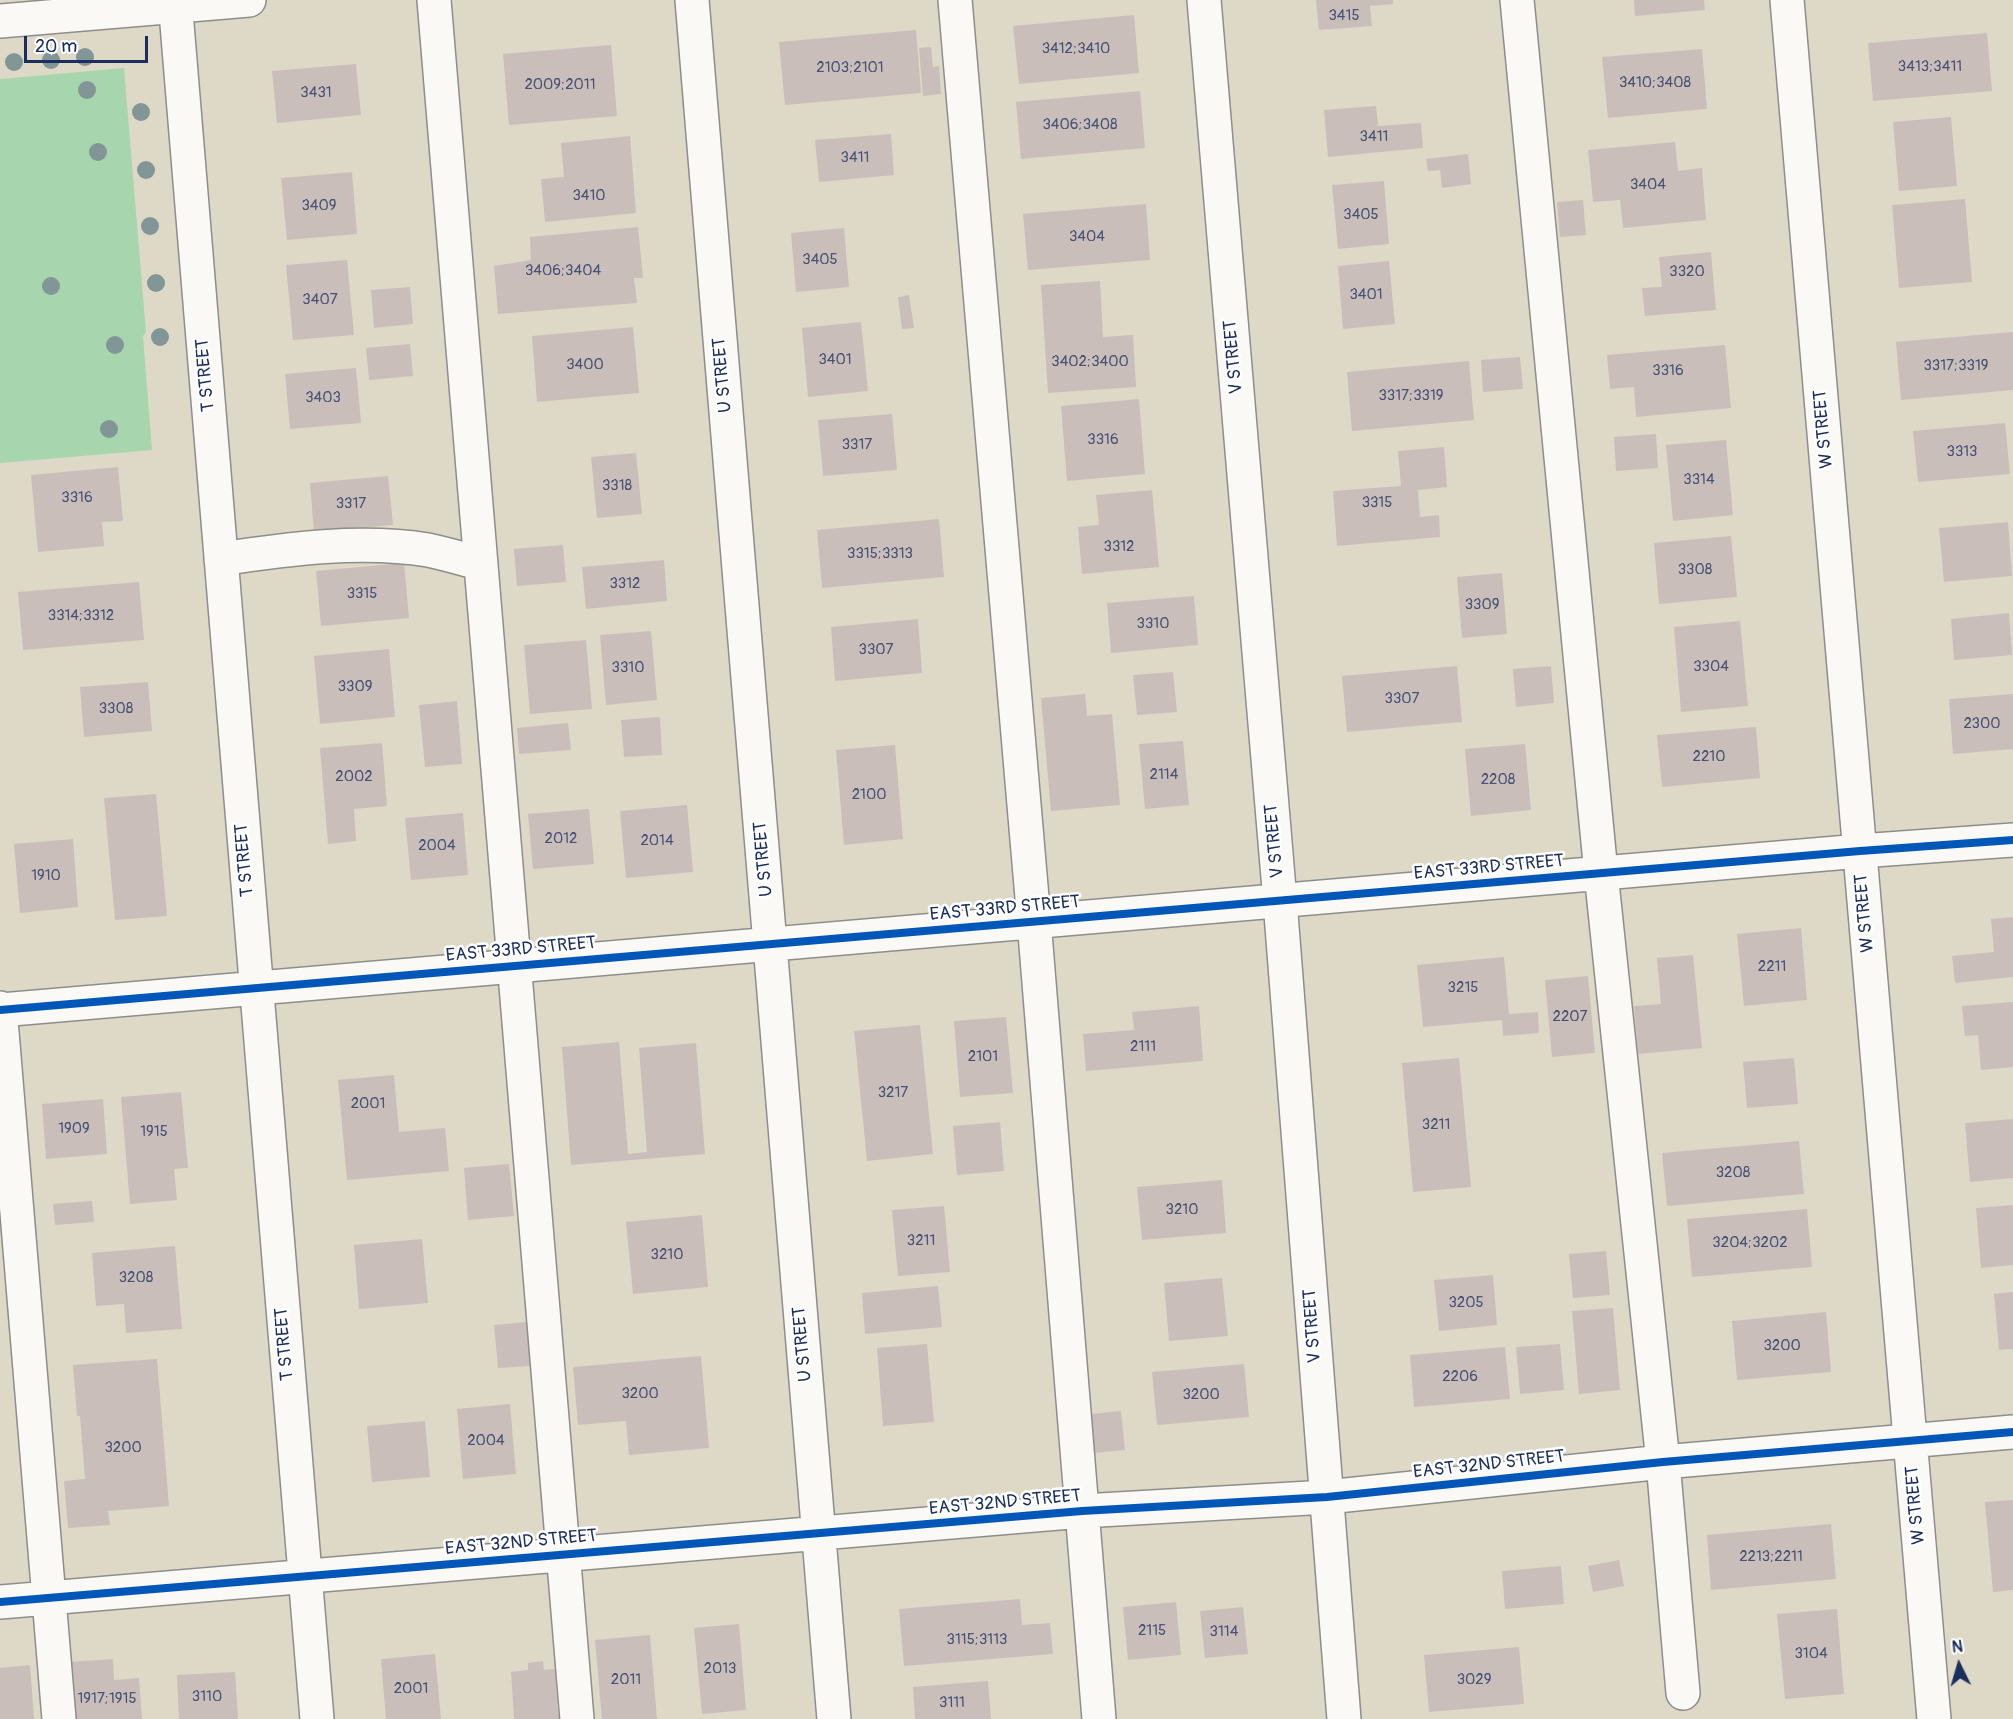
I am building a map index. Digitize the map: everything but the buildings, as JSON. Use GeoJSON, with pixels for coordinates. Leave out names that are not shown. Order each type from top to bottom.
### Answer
{"type":"FeatureCollection","features":[{"type":"Feature","properties":{"kind":"street"},"geometry":{"type":"LineString","coordinates":[[0,21],[175,3],[249,0]]}},
{"type":"Feature","properties":{"kind":"street"},"geometry":{"type":"LineString","coordinates":[[434,0],[577,1719]]}},
{"type":"Feature","properties":{"kind":"street","name":"U STREET"},"geometry":{"type":"LineString","coordinates":[[692,0],[834,1719]]}},
{"type":"Feature","properties":{"kind":"street"},"geometry":{"type":"LineString","coordinates":[[955,0],[1034,921],[1099,1719]]}},
{"type":"Feature","properties":{"kind":"street","name":"V STREET"},"geometry":{"type":"LineString","coordinates":[[1204,0],[1280,901],[1344,1719]]}},
{"type":"Feature","properties":{"kind":"street"},"geometry":{"type":"LineString","coordinates":[[1517,0],[1601,873],[1663,1462],[1683,1693]]}},
{"type":"Feature","properties":{"kind":"street","name":"W STREET"},"geometry":{"type":"LineString","coordinates":[[1787,0],[1934,1719]]}},
{"type":"Feature","properties":{"kind":"street","name":"T STREET"},"geometry":{"type":"LineString","coordinates":[[175,3],[316,1719]]}},
{"type":"Feature","properties":{"kind":"street"},"geometry":{"type":"LineString","coordinates":[[220,559],[288,549],[376,546],[427,550],[481,564]]}},
{"type":"Feature","properties":{"kind":"street","name":"EAST 33RD STREET"},"geometry":{"type":"LineString","coordinates":[[0,1009],[1860,851],[2013,840]]}},
{"type":"Feature","properties":{"kind":"street"},"geometry":{"type":"LineString","coordinates":[[0,1009],[59,1719]]}},
{"type":"Feature","properties":{"kind":"street","name":"EAST 32ND STREET"},"geometry":{"type":"LineString","coordinates":[[0,1602],[1082,1511],[1327,1497],[1663,1462],[2013,1432]]}},
{"type":"Feature","properties":{"kind":"green space"},"geometry":{"type":"Polygon","coordinates":[[[124,68],[146,332],[143,336],[152,450],[0,463],[0,79],[124,68]]]}},
{"type":"Feature","properties":{"kind":"cycle path"},"geometry":{"type":"LineString","coordinates":[[0,1010],[1860,851],[2013,840]]}},
{"type":"Feature","properties":{"kind":"cycle path"},"geometry":{"type":"LineString","coordinates":[[0,1602],[1082,1511],[1327,1497],[1663,1462],[2013,1432]]}}]}
